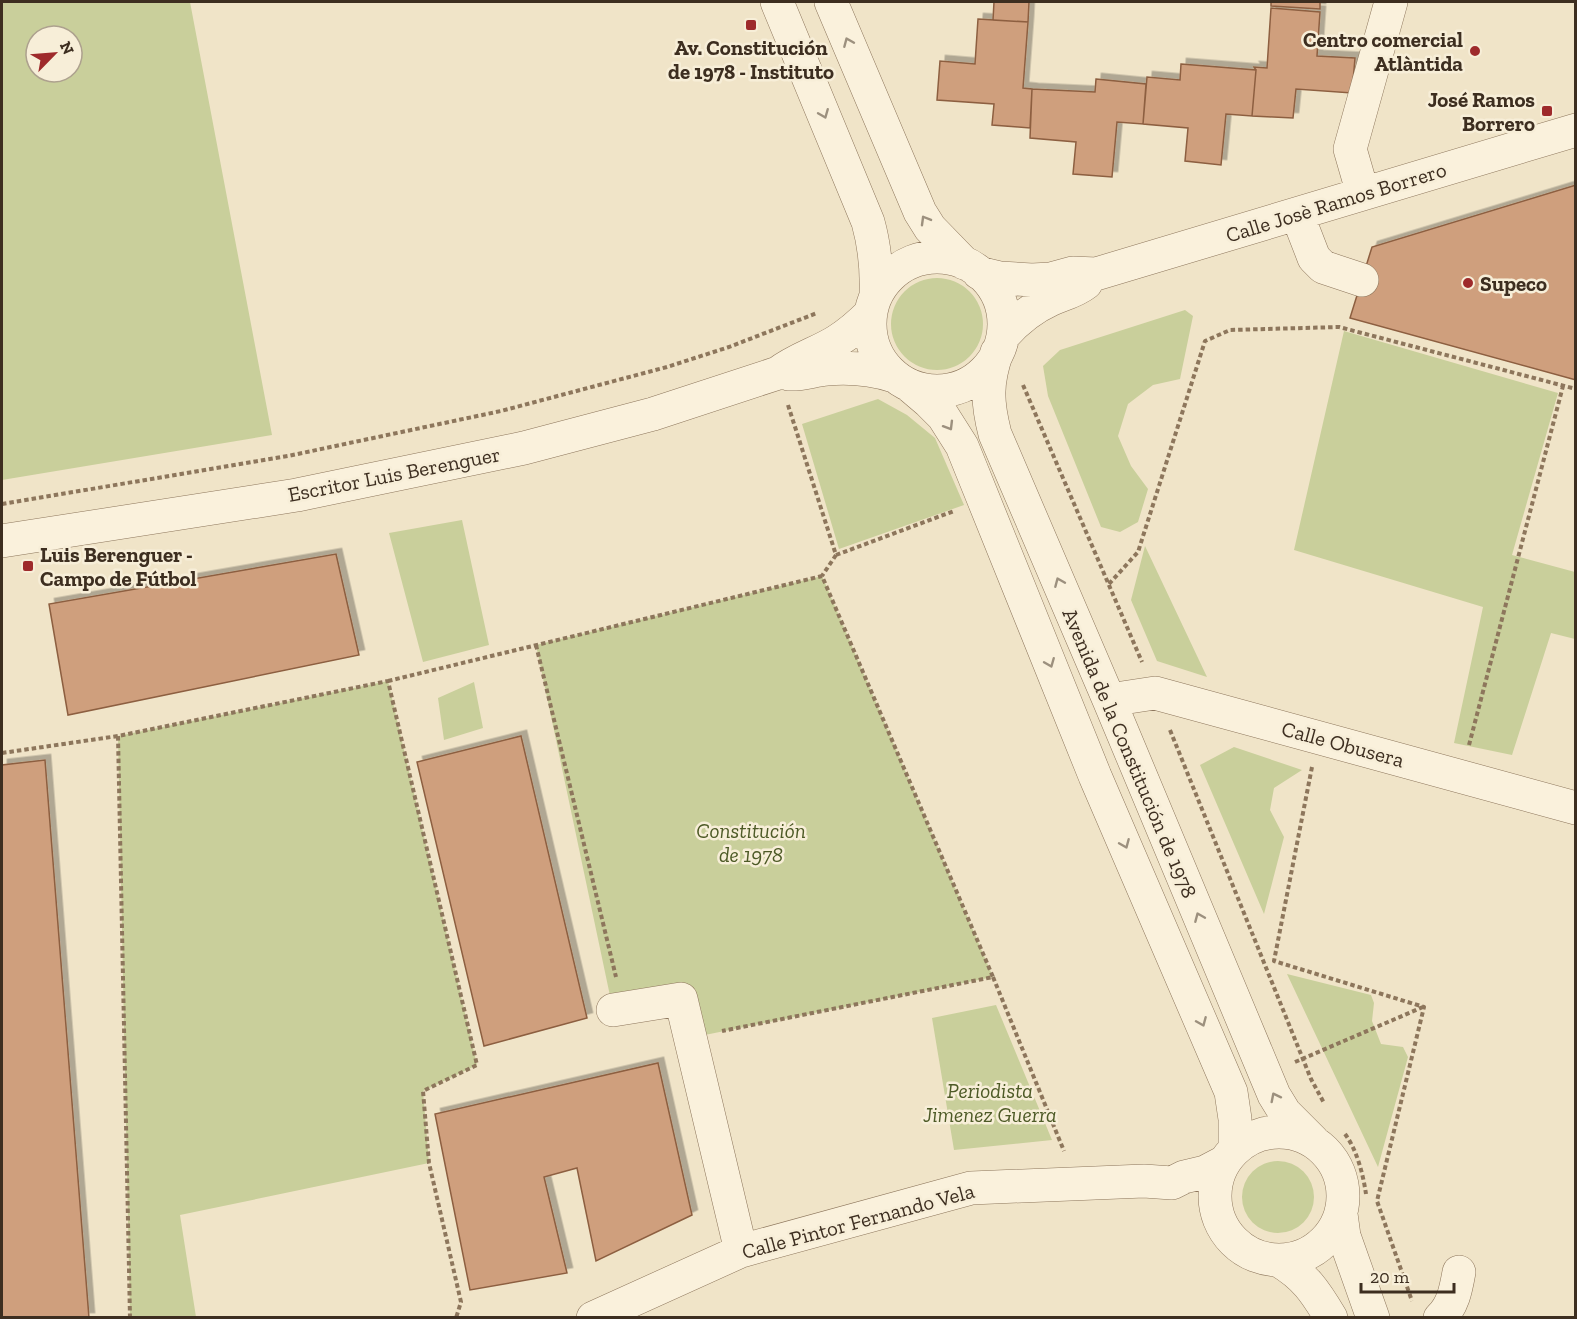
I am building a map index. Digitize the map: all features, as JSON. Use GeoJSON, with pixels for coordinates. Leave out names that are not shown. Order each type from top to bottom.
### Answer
{"type":"FeatureCollection","features":[{"type":"Feature","properties":{"kind":"street"},"geometry":{"type":"LineString","coordinates":[[777,2],[868,222],[875,247],[877,273],[870,330],[874,347],[882,363],[901,380],[925,390],[943,391],[960,387],[975,380],[981,374],[1000,344],[1003,318],[999,301],[991,286],[930,228],[920,212],[831,2]]}},
{"type":"Feature","properties":{"kind":"street"},"geometry":{"type":"LineString","coordinates":[[1363,194],[1350,149],[1391,2]]}},
{"type":"Feature","properties":{"kind":"street","name":"Calle Josè Ramos Borrero"},"geometry":{"type":"LineString","coordinates":[[972,268],[1000,278],[1032,280],[1051,279],[1073,273],[1096,274],[1575,130]]}},
{"type":"Feature","properties":{"kind":"street"},"geometry":{"type":"LineString","coordinates":[[1297,214],[1314,258],[1323,267],[1362,280]]}},
{"type":"Feature","properties":{"kind":"street"},"geometry":{"type":"LineString","coordinates":[[873,304],[885,281],[913,261],[948,258],[972,268]]}},
{"type":"Feature","properties":{"kind":"street","name":"Calle Josè Ramos Borrero"},"geometry":{"type":"LineString","coordinates":[[1000,344],[1015,322],[1032,309],[1078,289],[1096,274]]}},
{"type":"Feature","properties":{"kind":"street","name":"Escritor Luis Berenguer"},"geometry":{"type":"LineString","coordinates":[[2,541],[297,495],[524,448],[653,414],[778,372],[792,362],[837,341],[859,325],[873,304]]}},
{"type":"Feature","properties":{"kind":"street","name":"Avenida de la Constitución de 1978"},"geometry":{"type":"LineString","coordinates":[[1000,344],[989,373],[989,411],[994,434],[1109,700],[1274,1095],[1285,1113],[1327,1135]]}},
{"type":"Feature","properties":{"kind":"street","name":"Escritor Luis Berenguer"},"geometry":{"type":"LineString","coordinates":[[778,372],[797,375],[826,369],[857,368],[875,370],[901,380]]}},
{"type":"Feature","properties":{"kind":"street","name":"Avenida de la Constitución de 1978"},"geometry":{"type":"LineString","coordinates":[[901,380],[943,416],[962,446],[1095,776],[1231,1092],[1235,1119],[1230,1155]]}},
{"type":"Feature","properties":{"kind":"street","name":"Calle Obusera"},"geometry":{"type":"LineString","coordinates":[[1109,700],[1155,693],[1575,808]]}},
{"type":"Feature","properties":{"kind":"street"},"geometry":{"type":"LineString","coordinates":[[618,1009],[681,999],[741,1251]]}},
{"type":"Feature","properties":{"kind":"street"},"geometry":{"type":"LineString","coordinates":[[1222,1226],[1215,1194],[1217,1177],[1230,1155],[1249,1139],[1273,1132],[1327,1135],[1326,1151],[1336,1165],[1342,1181],[1344,1197],[1354,1209]]}},
{"type":"Feature","properties":{"kind":"street","name":"Calle Pintor Fernando Vela"},"geometry":{"type":"LineString","coordinates":[[593,1317],[741,1251],[971,1188],[1144,1181],[1172,1183],[1184,1177],[1205,1172],[1230,1155]]}},
{"type":"Feature","properties":{"kind":"street"},"geometry":{"type":"LineString","coordinates":[[1172,1183],[1180,1197],[1212,1216],[1232,1240],[1261,1258],[1295,1259],[1310,1253],[1324,1243],[1354,1209]]}},
{"type":"Feature","properties":{"kind":"street"},"geometry":{"type":"LineString","coordinates":[[1354,1209],[1344,1236],[1373,1317]]}},
{"type":"Feature","properties":{"kind":"street"},"geometry":{"type":"LineString","coordinates":[[1278,1260],[1296,1271],[1315,1292],[1331,1317]]}},
{"type":"Feature","properties":{"kind":"street"},"geometry":{"type":"LineString","coordinates":[[1426,1311],[1447,1311],[1455,1292],[1459,1272]]}},
{"type":"Feature","properties":{"kind":"path"},"geometry":{"type":"LineString","coordinates":[[2,504],[288,456],[501,411],[667,367],[729,347],[817,313]]}},
{"type":"Feature","properties":{"kind":"path"},"geometry":{"type":"LineString","coordinates":[[1108,584],[1138,552],[1205,341],[1230,330],[1339,327],[1575,390]]}},
{"type":"Feature","properties":{"kind":"path"},"geometry":{"type":"LineString","coordinates":[[778,372],[836,555]]}},
{"type":"Feature","properties":{"kind":"path"},"geometry":{"type":"LineString","coordinates":[[1019,376],[1155,693],[1303,1059],[1324,1105]]}},
{"type":"Feature","properties":{"kind":"path"},"geometry":{"type":"LineString","coordinates":[[1461,776],[1563,386]]}},
{"type":"Feature","properties":{"kind":"path"},"geometry":{"type":"LineString","coordinates":[[2,753],[118,736],[388,681],[822,576],[836,555],[957,510]]}},
{"type":"Feature","properties":{"kind":"path"},"geometry":{"type":"LineString","coordinates":[[822,576],[993,977],[1077,1184]]}},
{"type":"Feature","properties":{"kind":"path"},"geometry":{"type":"LineString","coordinates":[[536,645],[618,1009]]}},
{"type":"Feature","properties":{"kind":"path"},"geometry":{"type":"LineString","coordinates":[[388,681],[477,1065],[423,1091],[429,1163],[461,1302],[456,1317]]}},
{"type":"Feature","properties":{"kind":"path"},"geometry":{"type":"LineString","coordinates":[[118,736],[130,1317]]}},
{"type":"Feature","properties":{"kind":"path"},"geometry":{"type":"LineString","coordinates":[[1318,737],[1274,961],[1424,1007]]}},
{"type":"Feature","properties":{"kind":"path"},"geometry":{"type":"LineString","coordinates":[[690,1038],[993,977]]}},
{"type":"Feature","properties":{"kind":"path"},"geometry":{"type":"LineString","coordinates":[[1266,1075],[1424,1007]]}},
{"type":"Feature","properties":{"kind":"path"},"geometry":{"type":"LineString","coordinates":[[1424,1007],[1377,1202],[1426,1311]]}},
{"type":"Feature","properties":{"kind":"path"},"geometry":{"type":"LineString","coordinates":[[1327,1135],[1352,1143],[1364,1183],[1354,1209]]}},
{"type":"Feature","properties":{"kind":"green space"},"geometry":{"type":"Polygon","coordinates":[[[2,2],[190,2],[272,435],[2,480],[2,2]]]}},
{"type":"Feature","properties":{"kind":"green space"},"geometry":{"type":"Polygon","coordinates":[[[928,278],[946,278],[963,285],[976,298],[983,315],[983,333],[976,350],[963,363],[946,370],[928,370],[911,363],[898,350],[891,333],[891,315],[898,298],[911,285],[928,278]]]}},
{"type":"Feature","properties":{"kind":"green space"},"geometry":{"type":"Polygon","coordinates":[[[1185,310],[1193,316],[1180,379],[1153,385],[1128,404],[1118,436],[1131,466],[1148,489],[1138,522],[1120,532],[1101,527],[1048,396],[1043,366],[1060,350],[1185,310]]]}},
{"type":"Feature","properties":{"kind":"green space"},"geometry":{"type":"Polygon","coordinates":[[[1344,331],[1558,393],[1512,555],[1575,572],[1575,639],[1551,633],[1512,755],[1454,743],[1483,607],[1294,550],[1344,331]]]}},
{"type":"Feature","properties":{"kind":"green space"},"geometry":{"type":"Polygon","coordinates":[[[878,399],[907,415],[935,438],[964,505],[839,549],[802,424],[878,399]]]}},
{"type":"Feature","properties":{"kind":"green space"},"geometry":{"type":"Polygon","coordinates":[[[462,520],[489,645],[423,662],[389,533],[462,520]]]}},
{"type":"Feature","properties":{"kind":"green space"},"geometry":{"type":"Polygon","coordinates":[[[1145,546],[1207,677],[1157,661],[1131,600],[1145,546]]]}},
{"type":"Feature","properties":{"kind":"green space","name":"Constitución de 1978"},"geometry":{"type":"Polygon","coordinates":[[[822,576],[993,977],[690,1038],[681,999],[613,1010],[536,645],[822,576]]]}},
{"type":"Feature","properties":{"kind":"green space"},"geometry":{"type":"Polygon","coordinates":[[[388,681],[477,1065],[423,1091],[429,1163],[180,1215],[196,1317],[130,1317],[118,736],[388,681]]]}},
{"type":"Feature","properties":{"kind":"green space"},"geometry":{"type":"Polygon","coordinates":[[[474,682],[483,728],[444,740],[438,698],[474,682]]]}},
{"type":"Feature","properties":{"kind":"green space"},"geometry":{"type":"Polygon","coordinates":[[[1234,747],[1302,770],[1274,788],[1270,810],[1284,837],[1264,914],[1200,765],[1234,747]]]}},
{"type":"Feature","properties":{"kind":"green space"},"geometry":{"type":"Polygon","coordinates":[[[1287,974],[1371,995],[1374,1003],[1372,1021],[1381,1044],[1403,1047],[1408,1057],[1378,1167],[1287,974]]]}},
{"type":"Feature","properties":{"kind":"green space","name":"Periodista Jimenez Guerra"},"geometry":{"type":"Polygon","coordinates":[[[996,1005],[1052,1140],[954,1150],[932,1018],[996,1005]]]}},
{"type":"Feature","properties":{"kind":"green space"},"geometry":{"type":"Polygon","coordinates":[[[1278,1161],[1298,1167],[1308,1177],[1314,1197],[1308,1217],[1298,1227],[1278,1233],[1258,1227],[1248,1217],[1242,1197],[1248,1177],[1258,1167],[1278,1161]]]}},
{"type":"Feature","properties":{"kind":"building"},"geometry":{"type":"Polygon","coordinates":[[[994,2],[1029,2],[1028,22],[993,20],[994,2]]]}},
{"type":"Feature","properties":{"kind":"building"},"geometry":{"type":"Polygon","coordinates":[[[1271,2],[1320,2],[1320,9],[1271,6],[1271,2]]]}},
{"type":"Feature","properties":{"kind":"building"},"geometry":{"type":"Polygon","coordinates":[[[1271,8],[1320,12],[1317,56],[1355,58],[1352,93],[1296,89],[1293,118],[1252,116],[1256,70],[1254,67],[1267,68],[1271,8]]]}},
{"type":"Feature","properties":{"kind":"building"},"geometry":{"type":"Polygon","coordinates":[[[978,19],[1028,22],[1023,88],[1032,89],[1030,128],[992,125],[994,104],[937,100],[940,61],[975,64],[978,19]]]}},
{"type":"Feature","properties":{"kind":"building"},"geometry":{"type":"Polygon","coordinates":[[[1181,64],[1256,70],[1252,116],[1226,114],[1221,165],[1185,161],[1188,128],[1143,124],[1147,77],[1180,80],[1181,64]]]}},
{"type":"Feature","properties":{"kind":"building"},"geometry":{"type":"Polygon","coordinates":[[[1096,79],[1146,84],[1143,124],[1117,122],[1112,177],[1073,174],[1076,142],[1030,138],[1032,89],[1095,92],[1096,79]]]}},
{"type":"Feature","properties":{"kind":"building","name":"Supeco"},"geometry":{"type":"Polygon","coordinates":[[[1576,185],[1576,380],[1350,318],[1372,247],[1576,185]]]}},
{"type":"Feature","properties":{"kind":"building"},"geometry":{"type":"Polygon","coordinates":[[[336,554],[359,655],[68,715],[49,604],[336,554]]]}},
{"type":"Feature","properties":{"kind":"building"},"geometry":{"type":"Polygon","coordinates":[[[521,736],[587,1018],[484,1046],[417,762],[521,736]]]}},
{"type":"Feature","properties":{"kind":"building"},"geometry":{"type":"Polygon","coordinates":[[[45,760],[89,1318],[2,1318],[2,765],[45,760]]]}},
{"type":"Feature","properties":{"kind":"building"},"geometry":{"type":"Polygon","coordinates":[[[658,1063],[692,1215],[596,1261],[577,1168],[544,1177],[567,1273],[470,1290],[435,1114],[658,1063]]]}},
{"type":"Feature","properties":{"kind":"place","name":"Av. Constitución de 1978 - Instituto"},"geometry":{"type":"Point","coordinates":[751,25]}},
{"type":"Feature","properties":{"kind":"place","name":"Centro comercial Atlàntida"},"geometry":{"type":"Point","coordinates":[1475,51]}},
{"type":"Feature","properties":{"kind":"place","name":"José Ramos Borrero"},"geometry":{"type":"Point","coordinates":[1547,111]}},
{"type":"Feature","properties":{"kind":"place","name":"Supeco"},"geometry":{"type":"Point","coordinates":[1468,283]}},
{"type":"Feature","properties":{"kind":"place","name":"Luis Berenguer - Campo de Fútbol"},"geometry":{"type":"Point","coordinates":[28,566]}}]}
